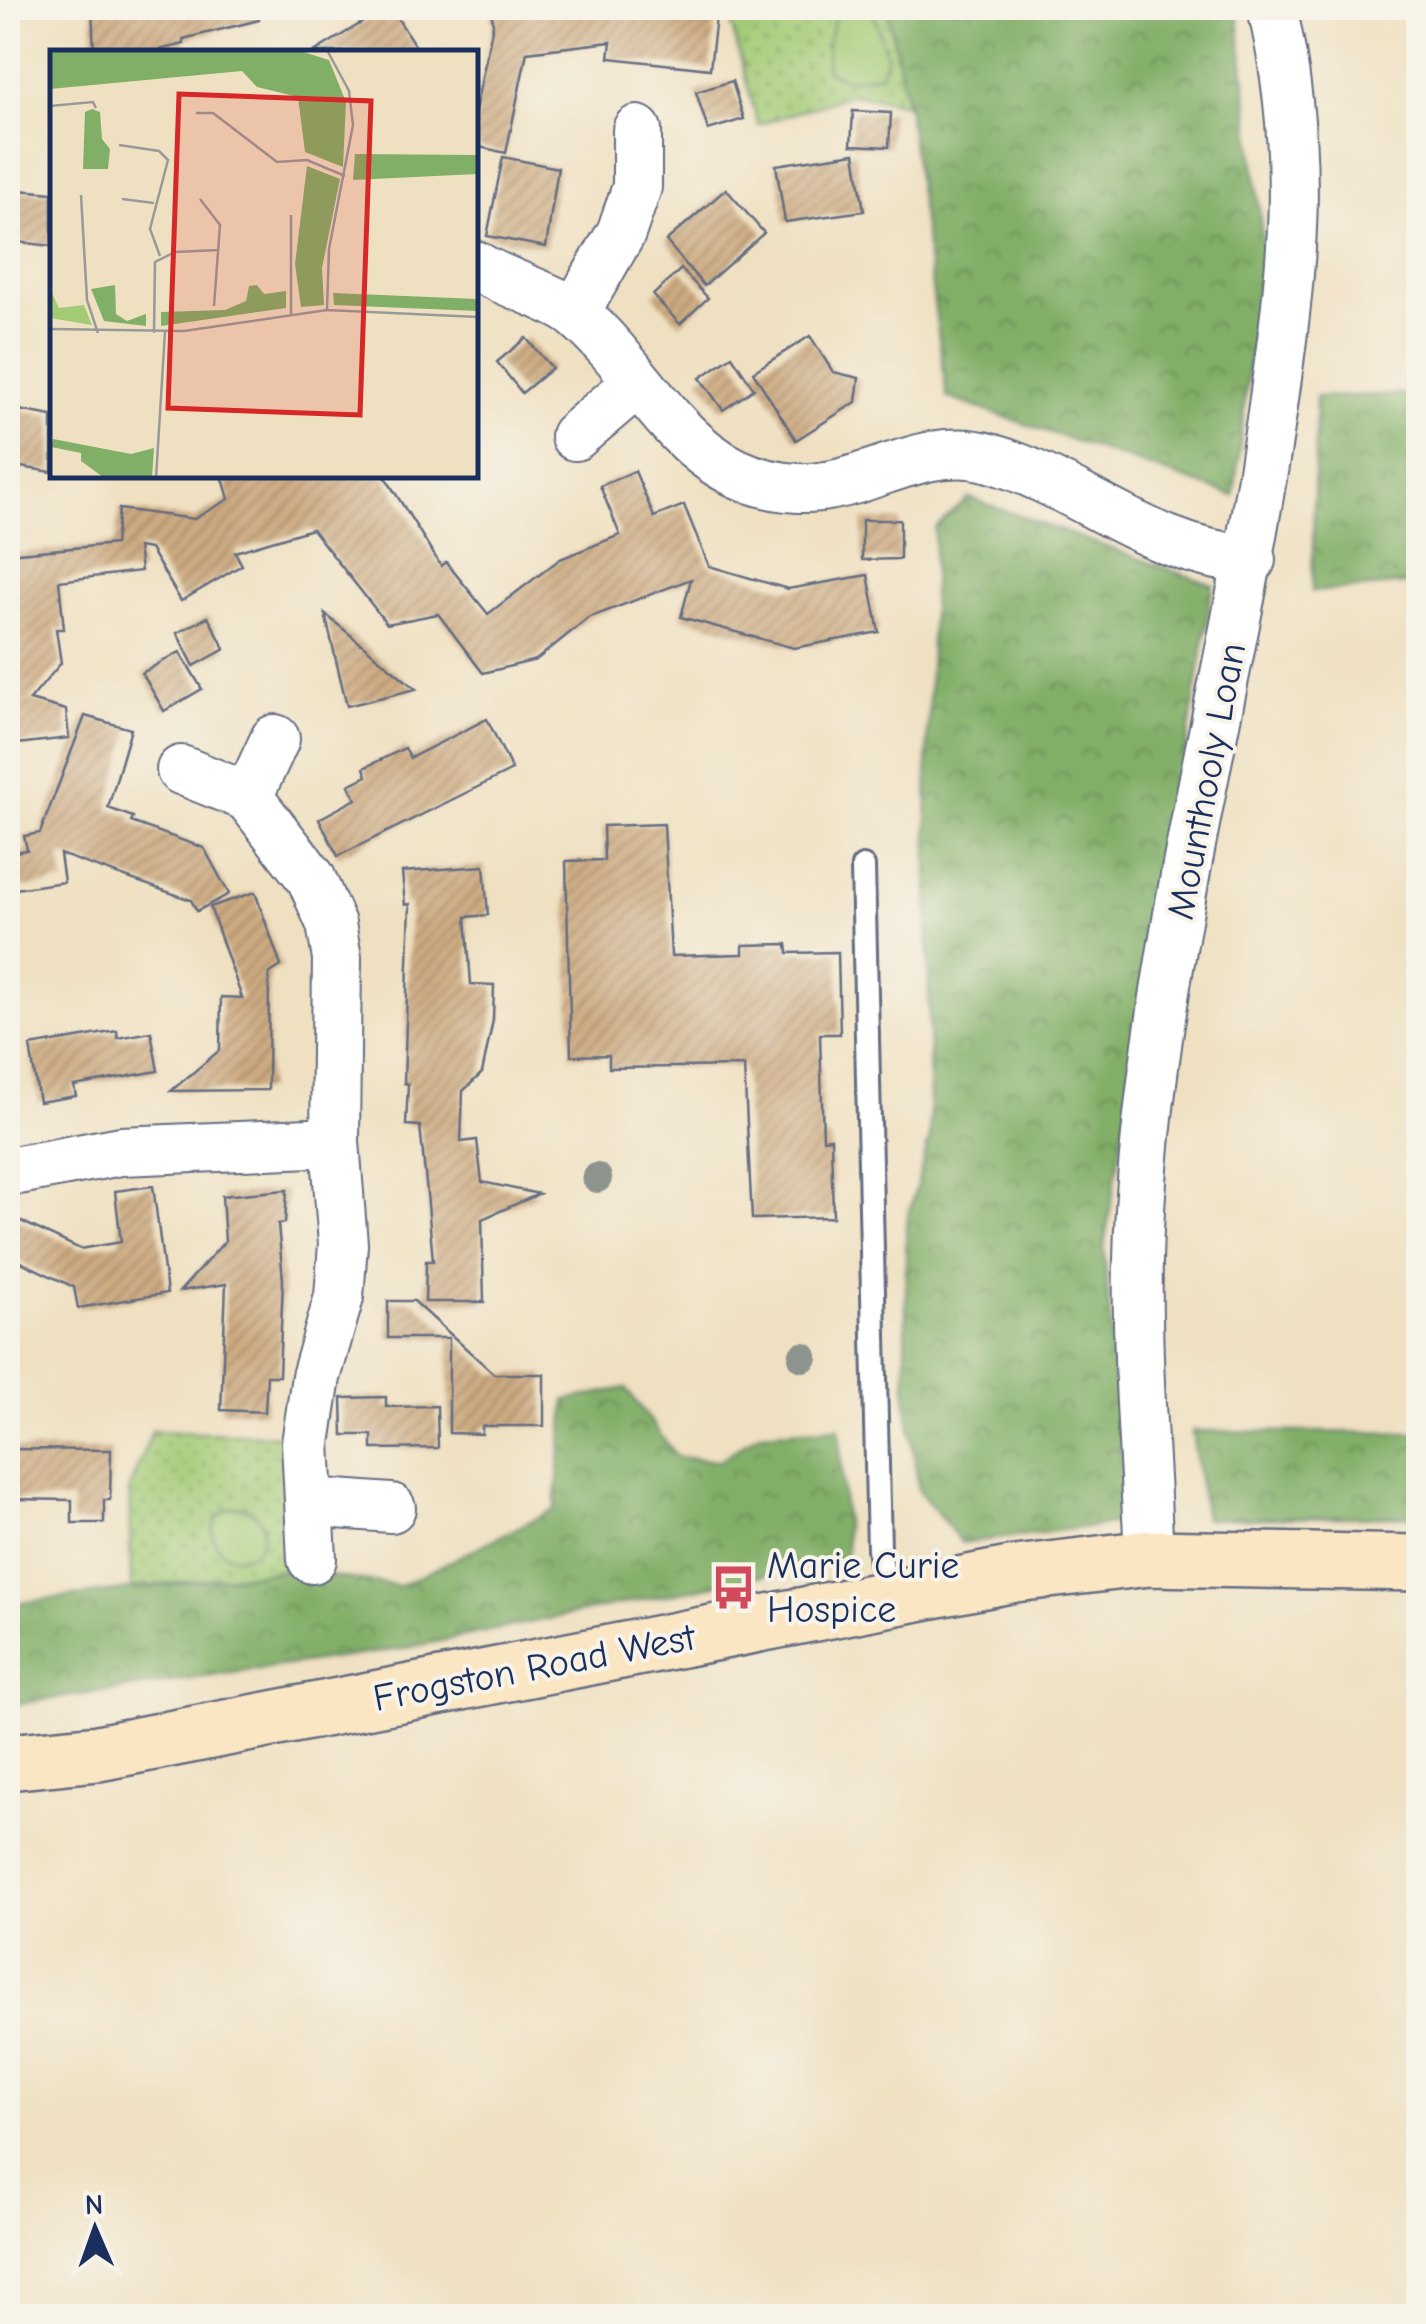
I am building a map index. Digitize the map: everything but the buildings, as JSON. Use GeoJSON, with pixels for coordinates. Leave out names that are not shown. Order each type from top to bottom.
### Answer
{"type":"FeatureCollection","features":[{"type":"Feature","properties":{"kind":"main road","name":"Frogston Road West"},"geometry":{"type":"LineString","coordinates":[[8,1762],[98,1752],[1015,1574],[1149,1558],[1418,1562]]}},
{"type":"Feature","properties":{"kind":"street","name":"Mounthooly Loan"},"geometry":{"type":"LineString","coordinates":[[1149,1558],[1138,1260],[1150,1104],[1171,953],[1251,560],[1293,252],[1296,181],[1288,94],[1272,8]]}},
{"type":"Feature","properties":{"kind":"street"},"geometry":{"type":"LineString","coordinates":[[575,313],[620,233],[637,188],[637,130]]}},
{"type":"Feature","properties":{"kind":"street"},"geometry":{"type":"LineString","coordinates":[[478,267],[501,282],[575,313],[699,452],[741,477],[799,488],[839,482],[914,456],[967,453],[1014,465],[1146,534],[1225,558],[1251,560]]}},
{"type":"Feature","properties":{"kind":"street"},"geometry":{"type":"LineString","coordinates":[[575,436],[637,383]]}},
{"type":"Feature","properties":{"kind":"street"},"geometry":{"type":"LineString","coordinates":[[248,797],[275,739]]}},
{"type":"Feature","properties":{"kind":"street"},"geometry":{"type":"LineString","coordinates":[[181,770],[248,797],[311,878],[331,924],[337,958],[335,1142],[343,1244],[339,1298],[316,1377],[306,1442],[312,1560]]}},
{"type":"Feature","properties":{"kind":"street"},"geometry":{"type":"LineString","coordinates":[[8,1172],[121,1151],[335,1142]]}},
{"type":"Feature","properties":{"kind":"street"},"geometry":{"type":"LineString","coordinates":[[310,1502],[391,1508]]}},
{"type":"Feature","properties":{"kind":"lane"},"geometry":{"type":"LineString","coordinates":[[863,867],[878,1549],[886,1598]]}},
{"type":"Feature","properties":{"kind":"green space"},"geometry":{"type":"Polygon","coordinates":[[[727,8],[887,8],[907,104],[852,94],[758,125],[727,8]]]}},
{"type":"Feature","properties":{"kind":"green space"},"geometry":{"type":"Polygon","coordinates":[[[838,8],[872,8],[887,57],[881,74],[849,80],[827,71],[827,45],[838,8]]]}},
{"type":"Feature","properties":{"kind":"green space"},"geometry":{"type":"Polygon","coordinates":[[[887,8],[1237,8],[1263,244],[1234,496],[947,397],[907,104],[887,8]]]}},
{"type":"Feature","properties":{"kind":"green space"},"geometry":{"type":"Polygon","coordinates":[[[1418,394],[1418,583],[1312,592],[1316,397],[1418,394]]]}},
{"type":"Feature","properties":{"kind":"green space"},"geometry":{"type":"Polygon","coordinates":[[[969,498],[1213,585],[1104,1247],[1127,1522],[962,1543],[919,1491],[906,1400],[906,1224],[930,1137],[927,756],[935,528],[969,498]]]}},
{"type":"Feature","properties":{"kind":"green space"},"geometry":{"type":"Polygon","coordinates":[[[626,1388],[677,1457],[719,1461],[760,1433],[839,1428],[847,1558],[400,1649],[8,1705],[8,1604],[290,1570],[400,1586],[555,1509],[566,1400],[626,1388]]]}},
{"type":"Feature","properties":{"kind":"green space"},"geometry":{"type":"Polygon","coordinates":[[[152,1431],[290,1436],[290,1570],[131,1588],[129,1488],[152,1431]]]}},
{"type":"Feature","properties":{"kind":"green space"},"geometry":{"type":"Polygon","coordinates":[[[1192,1431],[1418,1433],[1418,1516],[1205,1519],[1192,1431]]]}},
{"type":"Feature","properties":{"kind":"green space"},"geometry":{"type":"Polygon","coordinates":[[[238,1507],[256,1514],[263,1532],[256,1550],[238,1557],[220,1550],[213,1532],[220,1514],[238,1507]]]}},
{"type":"Feature","properties":{"kind":"place","name":"Marie Curie Hospice"},"geometry":{"type":"Point","coordinates":[734,1587]}}]}
